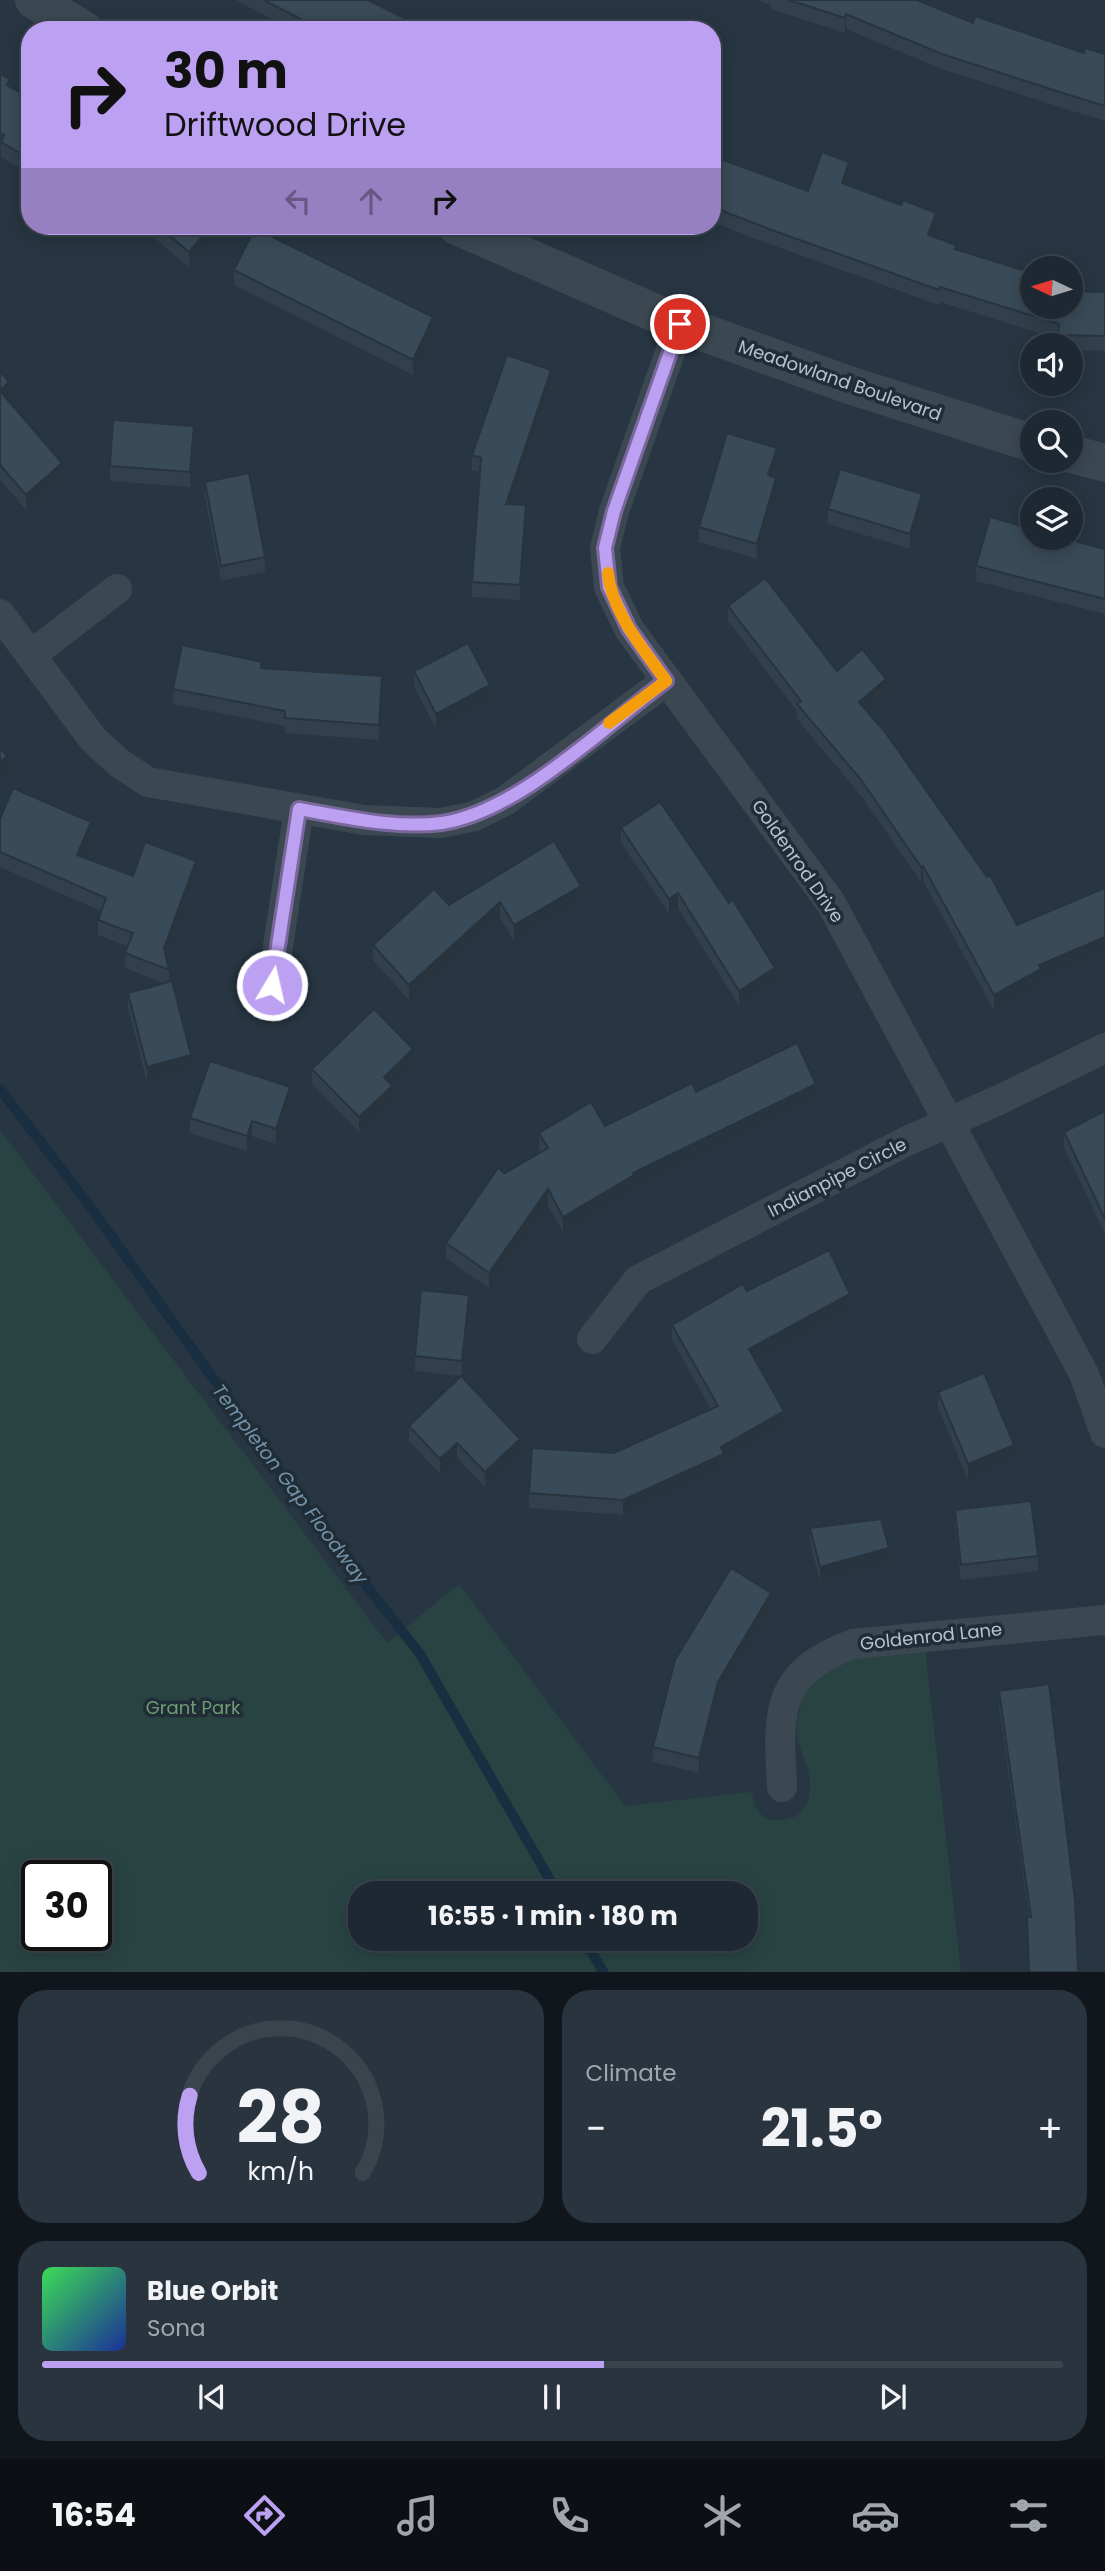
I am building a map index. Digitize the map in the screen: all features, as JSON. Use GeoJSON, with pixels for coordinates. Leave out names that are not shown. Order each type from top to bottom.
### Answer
{"type":"FeatureCollection","features":[{"type":"Feature","properties":{"kind":"street"},"geometry":{"type":"LineString","coordinates":[[34,0],[69,21]]}},
{"type":"Feature","properties":{"kind":"street","name":"Meadowland Boulevard"},"geometry":{"type":"LineString","coordinates":[[477,235],[680,324],[846,384],[1020,439]]}},
{"type":"Feature","properties":{"kind":"street","name":"Goldenrod Drive"},"geometry":{"type":"LineString","coordinates":[[680,324],[614,511],[605,548],[609,587],[629,629],[831,903],[1084,1374],[1105,1433]]}},
{"type":"Feature","properties":{"kind":"street"},"geometry":{"type":"LineString","coordinates":[[1083,457],[1105,463]]}},
{"type":"Feature","properties":{"kind":"street"},"geometry":{"type":"LineString","coordinates":[[31,655],[117,589]]}},
{"type":"Feature","properties":{"kind":"street"},"geometry":{"type":"LineString","coordinates":[[0,614],[93,739],[120,763],[148,782],[299,809],[403,824],[441,823],[475,816],[533,783],[666,681]]}},
{"type":"Feature","properties":{"kind":"street"},"geometry":{"type":"LineString","coordinates":[[272,985],[299,809]]}},
{"type":"Feature","properties":{"kind":"street","name":"Indianpipe Circle"},"geometry":{"type":"LineString","coordinates":[[592,1339],[638,1280],[907,1141],[1105,1048]]}},
{"type":"Feature","properties":{"kind":"street","name":"Goldenrod Lane"},"geometry":{"type":"LineString","coordinates":[[782,1787],[779,1740],[782,1707],[799,1673],[826,1654],[853,1644],[1105,1619]]}},
{"type":"Feature","properties":{"kind":"green space","name":"Grant Park"},"geometry":{"type":"Polygon","coordinates":[[[0,1130],[387,1643],[459,1584],[625,1806],[752,1792],[755,1806],[764,1818],[783,1820],[797,1815],[807,1803],[810,1784],[796,1729],[800,1707],[811,1679],[855,1657],[925,1648],[961,1972],[0,1972],[0,1130]]]}},
{"type":"Feature","properties":{"kind":"building"},"geometry":{"type":"Polygon","coordinates":[[[264,0],[368,0],[410,21],[305,21],[264,0]]]}},
{"type":"Feature","properties":{"kind":"building"},"geometry":{"type":"Polygon","coordinates":[[[789,0],[917,0],[973,23],[975,16],[1084,53],[1085,48],[1105,54],[1105,106],[942,54],[846,14],[845,18],[789,0]]]}},
{"type":"Feature","properties":{"kind":"building"},"geometry":{"type":"Polygon","coordinates":[[[0,74],[10,79],[7,85],[21,93],[21,154],[1,142],[4,135],[0,133],[0,74]]]}},
{"type":"Feature","properties":{"kind":"building"},"geometry":{"type":"Polygon","coordinates":[[[822,152],[849,162],[842,183],[901,205],[903,200],[936,213],[928,235],[956,245],[955,249],[1020,269],[1020,312],[940,287],[939,290],[721,210],[721,159],[808,191],[822,152]]]}},
{"type":"Feature","properties":{"kind":"building"},"geometry":{"type":"Polygon","coordinates":[[[169,235],[203,235],[189,252],[169,235]]]}},
{"type":"Feature","properties":{"kind":"building"},"geometry":{"type":"Polygon","coordinates":[[[252,235],[269,235],[433,317],[413,360],[234,270],[252,235]]]}},
{"type":"Feature","properties":{"kind":"building"},"geometry":{"type":"Polygon","coordinates":[[[1083,291],[1105,292],[1105,336],[1058,333],[1059,324],[1043,319],[1083,319],[1083,291]]]}},
{"type":"Feature","properties":{"kind":"building"},"geometry":{"type":"Polygon","coordinates":[[[507,355],[551,370],[506,504],[526,505],[520,585],[472,582],[481,458],[472,455],[507,355]]]}},
{"type":"Feature","properties":{"kind":"building"},"geometry":{"type":"Polygon","coordinates":[[[0,371],[9,382],[0,390],[0,371]]]}},
{"type":"Feature","properties":{"kind":"building"},"geometry":{"type":"Polygon","coordinates":[[[0,391],[62,463],[26,495],[0,465],[0,391]]]}},
{"type":"Feature","properties":{"kind":"building"},"geometry":{"type":"Polygon","coordinates":[[[113,420],[194,426],[190,472],[110,466],[113,420]]]}},
{"type":"Feature","properties":{"kind":"building"},"geometry":{"type":"Polygon","coordinates":[[[727,433],[777,448],[768,475],[776,478],[757,544],[699,527],[727,433]]]}},
{"type":"Feature","properties":{"kind":"building"},"geometry":{"type":"Polygon","coordinates":[[[840,469],[922,494],[910,534],[828,509],[840,469]]]}},
{"type":"Feature","properties":{"kind":"building"},"geometry":{"type":"Polygon","coordinates":[[[249,473],[265,557],[221,566],[205,482],[249,473]]]}},
{"type":"Feature","properties":{"kind":"building"},"geometry":{"type":"Polygon","coordinates":[[[990,517],[1020,526],[1020,550],[1083,550],[1083,543],[1105,549],[1105,599],[976,566],[990,517]]]}},
{"type":"Feature","properties":{"kind":"building"},"geometry":{"type":"Polygon","coordinates":[[[765,578],[837,671],[862,649],[886,679],[859,702],[885,732],[987,877],[990,875],[1017,925],[1105,888],[1105,937],[1039,965],[1041,969],[994,995],[923,866],[921,867],[862,781],[797,704],[801,701],[728,606],[765,578]]]}},
{"type":"Feature","properties":{"kind":"building"},"geometry":{"type":"Polygon","coordinates":[[[468,643],[490,685],[436,714],[414,671],[468,643]]]}},
{"type":"Feature","properties":{"kind":"building"},"geometry":{"type":"Polygon","coordinates":[[[182,645],[262,662],[261,668],[382,676],[379,725],[285,718],[285,711],[173,689],[182,645]]]}},
{"type":"Feature","properties":{"kind":"building"},"geometry":{"type":"Polygon","coordinates":[[[0,748],[7,756],[0,762],[0,748]]]}},
{"type":"Feature","properties":{"kind":"building"},"geometry":{"type":"Polygon","coordinates":[[[13,788],[91,822],[77,855],[133,876],[145,842],[196,861],[164,948],[169,970],[125,953],[133,933],[98,920],[106,898],[0,852],[0,819],[13,788]]]}},
{"type":"Feature","properties":{"kind":"building"},"geometry":{"type":"Polygon","coordinates":[[[660,802],[729,903],[733,900],[775,968],[739,991],[678,893],[669,899],[621,828],[660,802]]]}},
{"type":"Feature","properties":{"kind":"building"},"geometry":{"type":"Polygon","coordinates":[[[554,841],[581,886],[514,925],[500,902],[409,985],[373,945],[434,889],[449,905],[554,841]]]}},
{"type":"Feature","properties":{"kind":"building"},"geometry":{"type":"Polygon","coordinates":[[[172,981],[191,1055],[147,1067],[128,993],[172,981]]]}},
{"type":"Feature","properties":{"kind":"building"},"geometry":{"type":"Polygon","coordinates":[[[374,1009],[413,1049],[384,1077],[392,1086],[359,1117],[312,1069],[374,1009]]]}},
{"type":"Feature","properties":{"kind":"building"},"geometry":{"type":"Polygon","coordinates":[[[797,1043],[816,1084],[633,1173],[634,1175],[563,1217],[548,1189],[489,1273],[446,1243],[498,1168],[505,1173],[548,1148],[539,1133],[591,1102],[605,1126],[692,1083],[696,1092],[797,1043]]]}},
{"type":"Feature","properties":{"kind":"building"},"geometry":{"type":"Polygon","coordinates":[[[210,1061],[290,1087],[276,1129],[252,1121],[247,1136],[190,1118],[210,1061]]]}},
{"type":"Feature","properties":{"kind":"building"},"geometry":{"type":"Polygon","coordinates":[[[1105,1111],[1105,1219],[1064,1132],[1105,1111]]]}},
{"type":"Feature","properties":{"kind":"building"},"geometry":{"type":"Polygon","coordinates":[[[829,1250],[850,1294],[749,1349],[784,1411],[721,1447],[724,1454],[623,1500],[529,1493],[532,1448],[614,1453],[718,1406],[672,1325],[743,1284],[747,1291],[829,1250]]]}},
{"type":"Feature","properties":{"kind":"building"},"geometry":{"type":"Polygon","coordinates":[[[421,1290],[469,1295],[462,1361],[415,1356],[421,1290]]]}},
{"type":"Feature","properties":{"kind":"building"},"geometry":{"type":"Polygon","coordinates":[[[984,1373],[1014,1445],[968,1464],[938,1392],[984,1373]]]}},
{"type":"Feature","properties":{"kind":"building"},"geometry":{"type":"Polygon","coordinates":[[[461,1376],[520,1439],[485,1472],[457,1443],[440,1459],[409,1426],[461,1376]]]}},
{"type":"Feature","properties":{"kind":"building"},"geometry":{"type":"Polygon","coordinates":[[[1031,1501],[1038,1556],[961,1565],[955,1510],[1031,1501]]]}},
{"type":"Feature","properties":{"kind":"building"},"geometry":{"type":"Polygon","coordinates":[[[881,1519],[889,1548],[820,1567],[810,1528],[881,1519]]]}},
{"type":"Feature","properties":{"kind":"building"},"geometry":{"type":"Polygon","coordinates":[[[731,1568],[771,1593],[718,1682],[699,1758],[653,1747],[675,1660],[731,1568]]]}},
{"type":"Feature","properties":{"kind":"building"},"geometry":{"type":"Polygon","coordinates":[[[1049,1684],[1075,1901],[1078,1972],[1029,1972],[1027,1917],[1031,1917],[999,1691],[1049,1684]]]}},
{"type":"Feature","properties":{"kind":"waterway","name":"Templeton Gap Floodway"},"geometry":{"type":"LineString","coordinates":[[0,1089],[86,1201],[312,1516],[420,1654],[551,1881]]}},
{"type":"Feature","properties":{"kind":"waterway","name":"Templeton Gap Floodway"},"geometry":{"type":"LineString","coordinates":[[591,1951],[603,1972]]}},
{"type":"Feature","properties":{"kind":"slow traffic"},"geometry":{"type":"LineString","coordinates":[[608,573],[609,587],[629,629],[666,681],[609,723]]}},
{"type":"Feature","properties":{"kind":"route"},"geometry":{"type":"LineString","coordinates":[[272,985],[299,809],[403,824],[441,823],[475,816],[533,783],[666,681],[629,629],[609,587],[605,548],[614,511],[680,324]]}}]}
